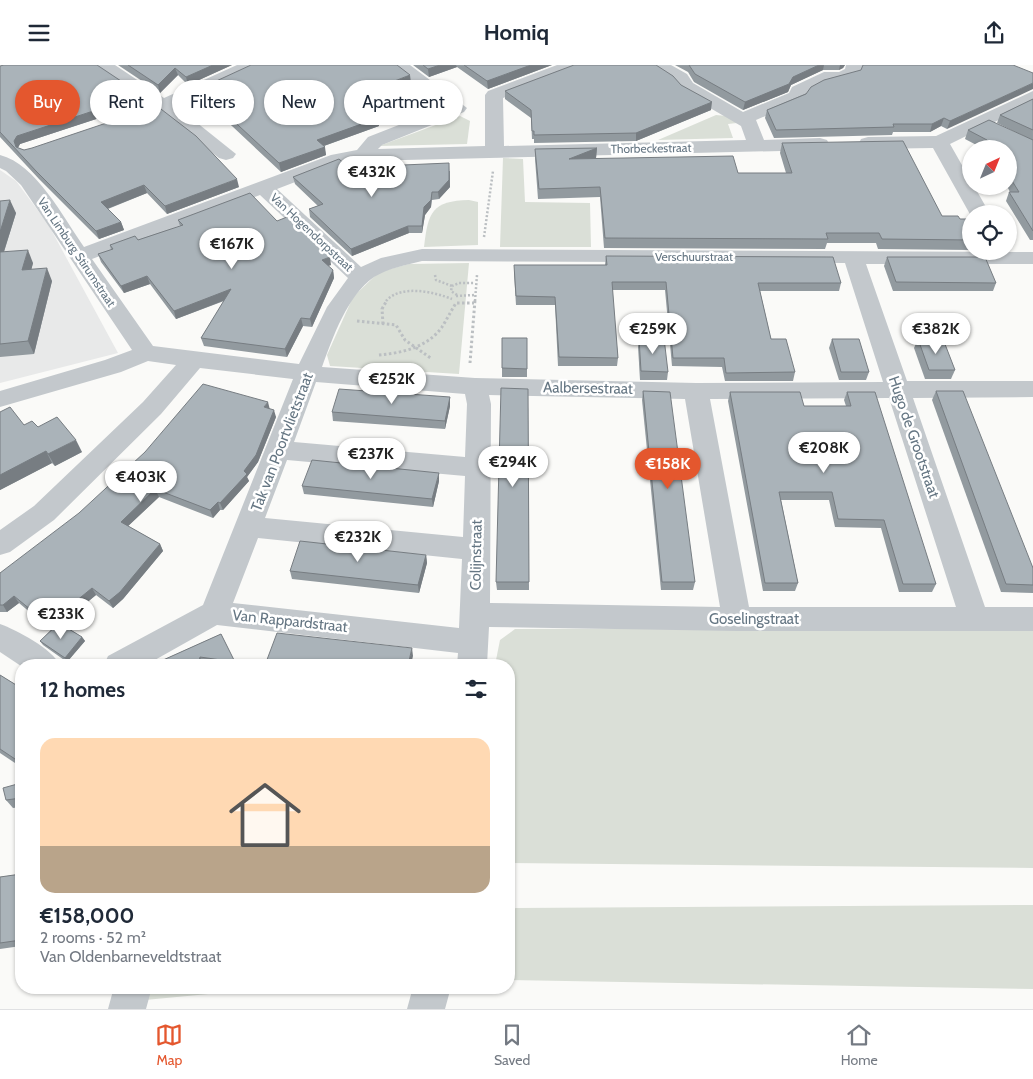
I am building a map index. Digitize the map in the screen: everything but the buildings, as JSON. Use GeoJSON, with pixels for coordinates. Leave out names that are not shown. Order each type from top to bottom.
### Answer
{"type":"FeatureCollection","features":[{"type":"Feature","properties":{"kind":"street"},"geometry":{"type":"LineString","coordinates":[[103,65],[163,105],[226,154]]}},
{"type":"Feature","properties":{"kind":"street"},"geometry":{"type":"LineString","coordinates":[[163,105],[251,65]]}},
{"type":"Feature","properties":{"kind":"street"},"geometry":{"type":"LineString","coordinates":[[363,155],[375,141],[458,108],[399,65]]}},
{"type":"Feature","properties":{"kind":"street"},"geometry":{"type":"LineString","coordinates":[[495,151],[494,95],[573,65]]}},
{"type":"Feature","properties":{"kind":"street"},"geometry":{"type":"LineString","coordinates":[[658,65],[681,78],[687,87],[749,123],[757,146]]}},
{"type":"Feature","properties":{"kind":"street"},"geometry":{"type":"LineString","coordinates":[[743,119],[797,95],[798,91],[830,76],[842,77],[852,73],[854,65]]}},
{"type":"Feature","properties":{"kind":"street"},"geometry":{"type":"LineString","coordinates":[[853,143],[939,142],[1033,96]]}},
{"type":"Feature","properties":{"kind":"street"},"geometry":{"type":"LineString","coordinates":[[939,142],[975,205]]}},
{"type":"Feature","properties":{"kind":"street","name":"Thorbeckestraat"},"geometry":{"type":"LineString","coordinates":[[80,256],[338,159],[363,155],[834,144]]}},
{"type":"Feature","properties":{"kind":"street","name":"Van Limburg Stirumstraat"},"geometry":{"type":"LineString","coordinates":[[0,161],[13,167],[28,181],[146,353]]}},
{"type":"Feature","properties":{"kind":"street","name":"Van Hogendorpstraat"},"geometry":{"type":"LineString","coordinates":[[263,187],[360,277]]}},
{"type":"Feature","properties":{"kind":"street","name":"Verschuurstraat"},"geometry":{"type":"LineString","coordinates":[[360,277],[389,262],[422,255],[962,255]]}},
{"type":"Feature","properties":{"kind":"street","name":"Hugo de Grootstraat"},"geometry":{"type":"LineString","coordinates":[[853,256],[975,619]]}},
{"type":"Feature","properties":{"kind":"street","name":"Verschuurstraat"},"geometry":{"type":"LineString","coordinates":[[1017,256],[1033,258]]}},
{"type":"Feature","properties":{"kind":"street","name":"Tak van Poortvlietstraat"},"geometry":{"type":"LineString","coordinates":[[214,613],[250,527],[307,374],[332,318],[360,277]]}},
{"type":"Feature","properties":{"kind":"street"},"geometry":{"type":"LineString","coordinates":[[0,399],[113,366],[146,353]]}},
{"type":"Feature","properties":{"kind":"street","name":"Aalbersestraat"},"geometry":{"type":"LineString","coordinates":[[146,353],[307,374],[475,386],[696,391],[1033,389]]}},
{"type":"Feature","properties":{"kind":"street"},"geometry":{"type":"LineString","coordinates":[[0,544],[50,507],[152,408],[194,359]]}},
{"type":"Feature","properties":{"kind":"street","name":"Colijnstraat"},"geometry":{"type":"LineString","coordinates":[[473,641],[479,404],[475,386]]}},
{"type":"Feature","properties":{"kind":"street"},"geometry":{"type":"LineString","coordinates":[[696,391],[737,619]]}},
{"type":"Feature","properties":{"kind":"street"},"geometry":{"type":"LineString","coordinates":[[278,450],[477,468]]}},
{"type":"Feature","properties":{"kind":"street"},"geometry":{"type":"LineString","coordinates":[[250,527],[476,549]]}},
{"type":"Feature","properties":{"kind":"street","name":"Van Rappardstraat"},"geometry":{"type":"LineString","coordinates":[[130,659],[214,613],[473,641]]}},
{"type":"Feature","properties":{"kind":"street","name":"Goselingstraat"},"geometry":{"type":"LineString","coordinates":[[473,641],[737,619],[1033,619]]}},
{"type":"Feature","properties":{"kind":"street"},"geometry":{"type":"LineString","coordinates":[[0,636],[35,659]]}},
{"type":"Feature","properties":{"kind":"street"},"geometry":{"type":"LineString","coordinates":[[127,1009],[131,994]]}},
{"type":"Feature","properties":{"kind":"street"},"geometry":{"type":"LineString","coordinates":[[426,1009],[430,994]]}},
{"type":"Feature","properties":{"kind":"path"},"geometry":{"type":"LineString","coordinates":[[474,295],[457,295],[451,291],[452,286],[459,283],[476,283]]}},
{"type":"Feature","properties":{"kind":"path"},"geometry":{"type":"LineString","coordinates":[[383,324],[382,311],[385,302],[395,295],[420,291],[433,292],[452,299],[456,303],[474,303]]}},
{"type":"Feature","properties":{"kind":"path"},"geometry":{"type":"LineString","coordinates":[[452,299],[457,295]]}},
{"type":"Feature","properties":{"kind":"path"},"geometry":{"type":"LineString","coordinates":[[338,377],[346,361],[357,356],[393,354],[415,347],[436,334],[456,303]]}},
{"type":"Feature","properties":{"kind":"path"},"geometry":{"type":"LineString","coordinates":[[332,318],[396,325],[397,331],[437,363]]}},
{"type":"Feature","properties":{"kind":"shaded area"},"geometry":{"type":"Polygon","coordinates":[[[716,115],[727,116],[737,123],[728,124],[733,138],[658,140],[716,115]]]}},
{"type":"Feature","properties":{"kind":"shaded area"},"geometry":{"type":"Polygon","coordinates":[[[463,118],[470,121],[467,144],[379,146],[436,125],[463,125],[463,118]]]}},
{"type":"Feature","properties":{"kind":"shaded area"},"geometry":{"type":"Polygon","coordinates":[[[503,158],[523,159],[525,202],[590,203],[591,247],[500,247],[503,158]]]}},
{"type":"Feature","properties":{"kind":"shaded area"},"geometry":{"type":"Polygon","coordinates":[[[0,170],[16,181],[48,224],[118,353],[0,383],[0,170]]]}},
{"type":"Feature","properties":{"kind":"shaded area"},"geometry":{"type":"Polygon","coordinates":[[[469,200],[478,202],[478,245],[424,247],[430,217],[434,211],[447,203],[469,200]]]}},
{"type":"Feature","properties":{"kind":"shaded area"},"geometry":{"type":"Polygon","coordinates":[[[469,263],[459,374],[330,366],[327,355],[353,297],[379,272],[409,264],[469,263]]]}},
{"type":"Feature","properties":{"kind":"shaded area"},"geometry":{"type":"Polygon","coordinates":[[[1033,627],[1033,868],[515,863],[515,659],[496,659],[500,640],[515,629],[1033,627]]]}},
{"type":"Feature","properties":{"kind":"shaded area"},"geometry":{"type":"Polygon","coordinates":[[[1033,905],[1033,989],[515,980],[516,908],[1033,905]]]}},
{"type":"Feature","properties":{"kind":"shaded area"},"geometry":{"type":"Polygon","coordinates":[[[146,994],[208,994],[145,1000],[146,994]]]}}]}
